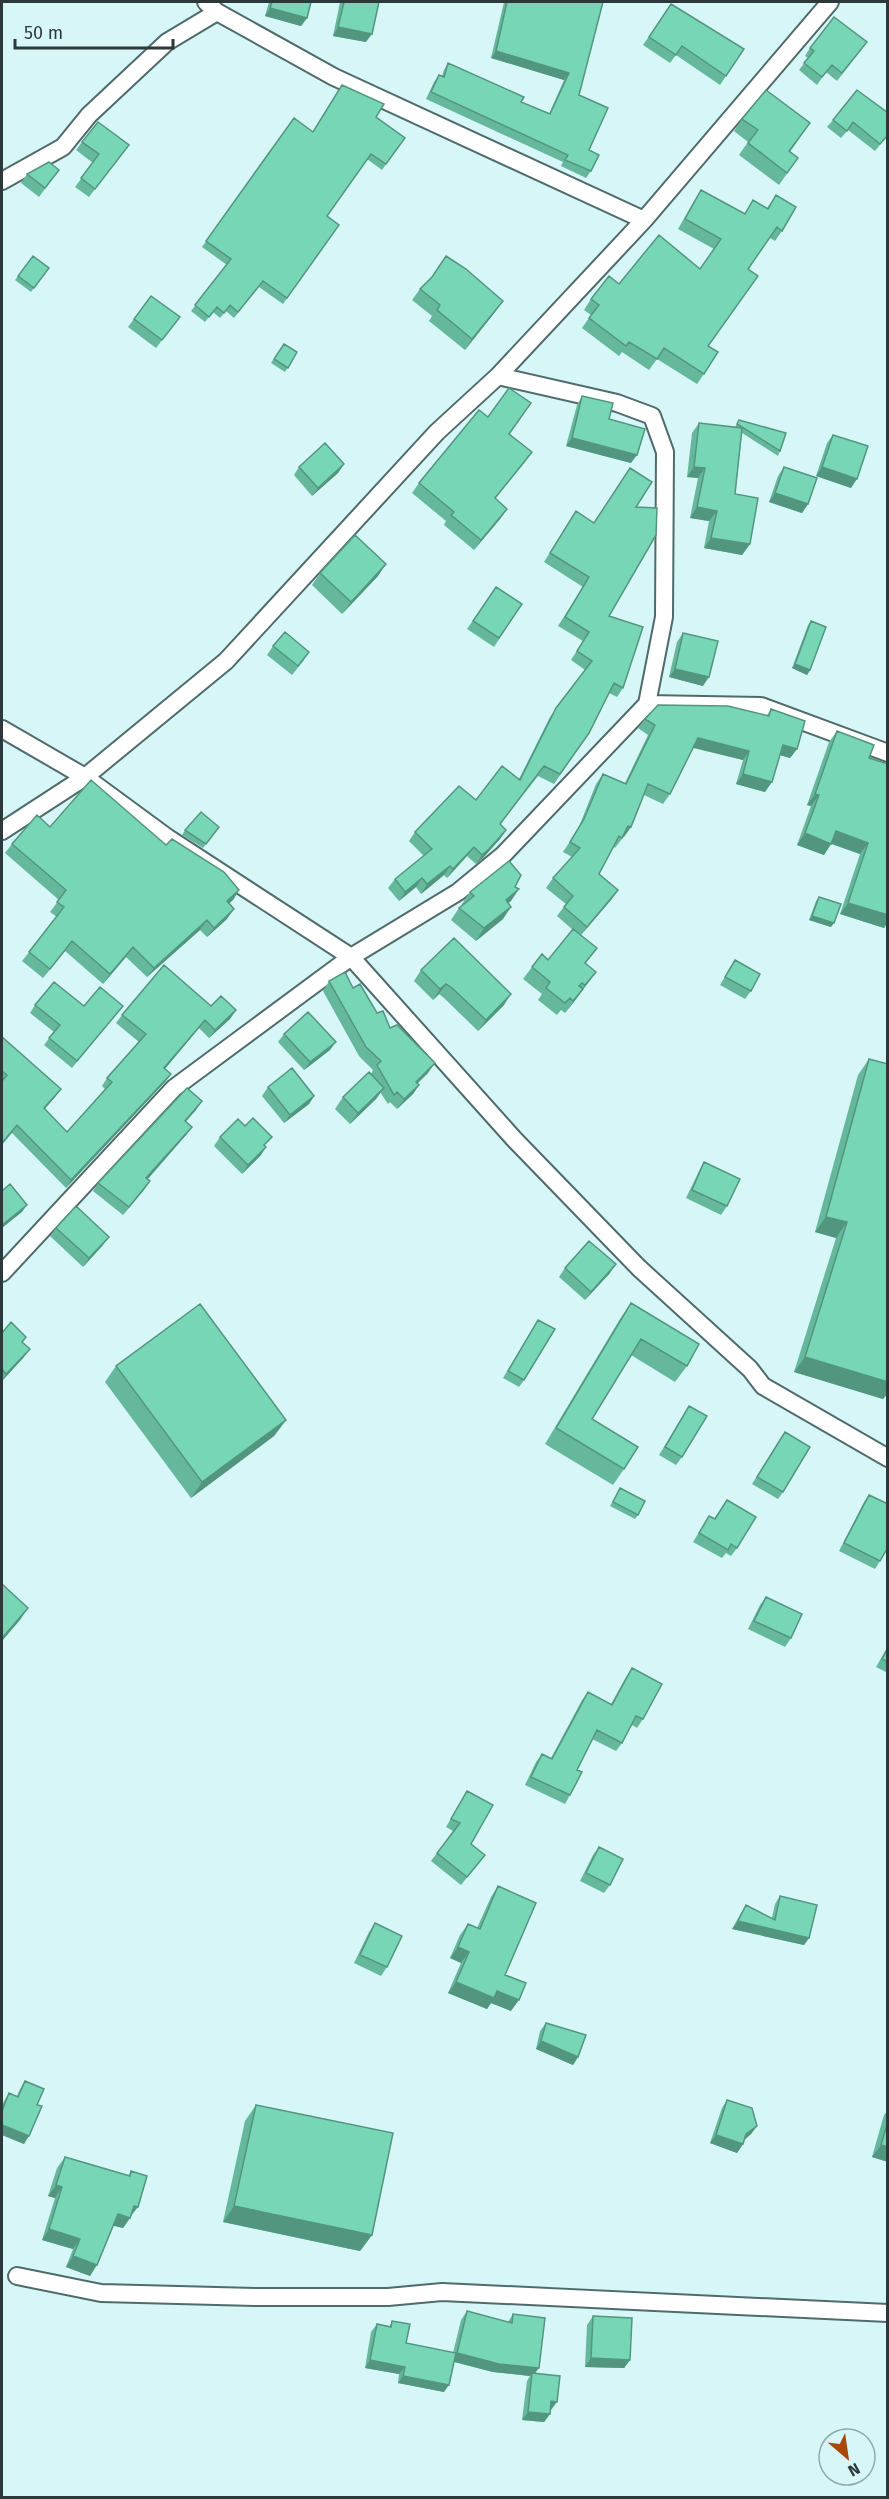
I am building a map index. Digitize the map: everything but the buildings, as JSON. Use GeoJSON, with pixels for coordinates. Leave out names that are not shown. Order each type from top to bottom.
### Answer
{"type":"FeatureCollection","features":[{"type":"Feature","properties":{"kind":"street"},"geometry":{"type":"LineString","coordinates":[[2,831],[85,777],[226,661],[437,432],[498,376],[644,220],[830,2]]}},
{"type":"Feature","properties":{"kind":"street"},"geometry":{"type":"LineString","coordinates":[[2,181],[63,147],[89,115],[167,42],[211,7],[334,77],[644,220]]}},
{"type":"Feature","properties":{"kind":"street"},"geometry":{"type":"LineString","coordinates":[[2,1273],[174,1088],[351,957],[458,892],[503,855],[647,704],[664,617],[665,452],[652,416],[617,403],[498,376]]}},
{"type":"Feature","properties":{"kind":"street"},"geometry":{"type":"LineString","coordinates":[[647,704],[761,706],[888,753]]}},
{"type":"Feature","properties":{"kind":"street"},"geometry":{"type":"LineString","coordinates":[[2,729],[85,777],[168,838],[351,957],[514,1139],[639,1268],[750,1369],[763,1386],[888,1458]]}},
{"type":"Feature","properties":{"kind":"street"},"geometry":{"type":"LineString","coordinates":[[17,2276],[101,2293],[255,2297],[388,2297],[442,2292],[888,2313]]}}]}
